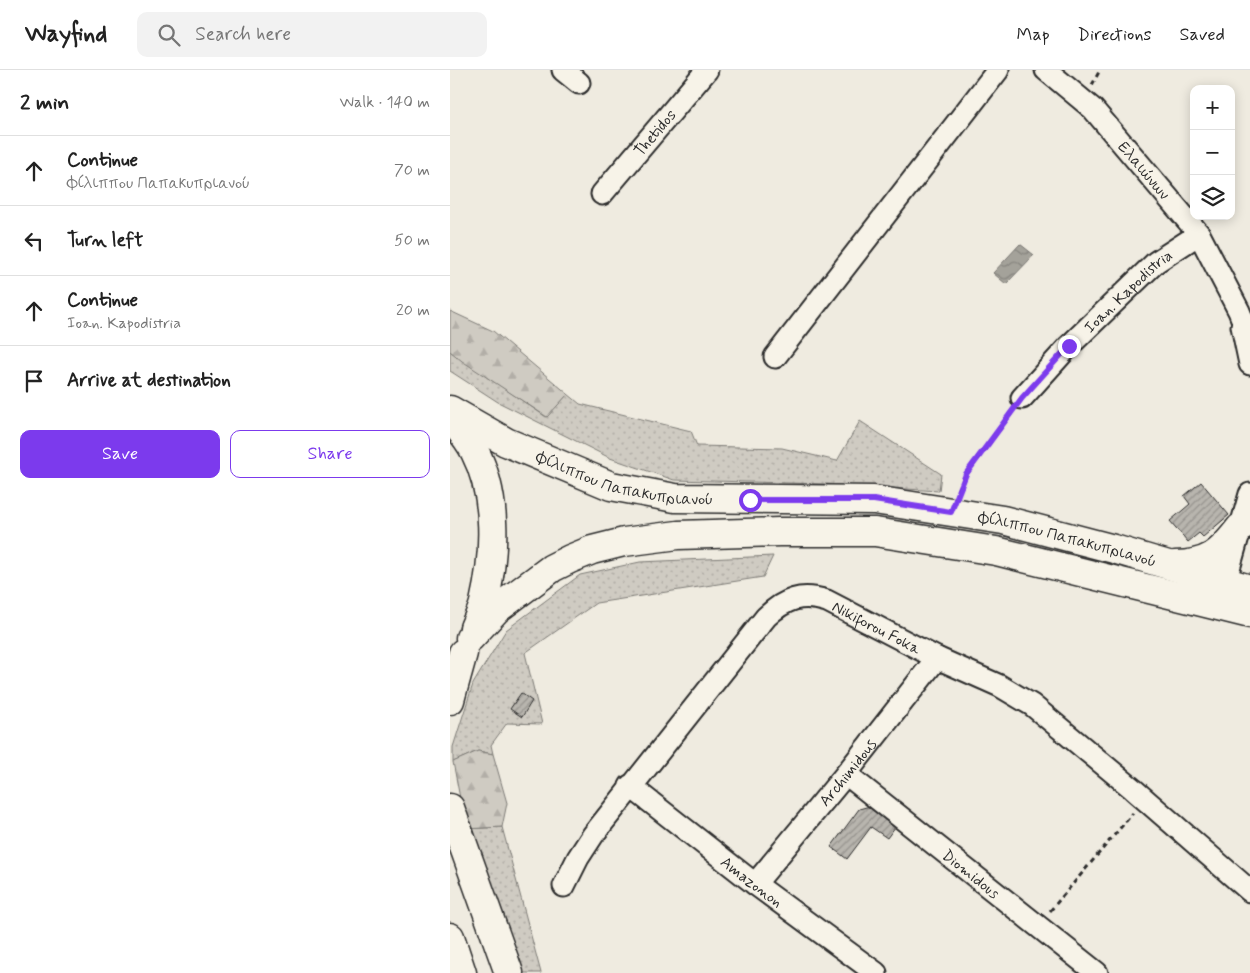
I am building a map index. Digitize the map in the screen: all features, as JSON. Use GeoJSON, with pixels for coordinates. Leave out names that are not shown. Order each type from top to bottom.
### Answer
{"type":"FeatureCollection","features":[{"type":"Feature","properties":{"kind":"main road","name":"Φίλιππου Παπακυπριανού"},"geometry":{"type":"LineString","coordinates":[[450,410],[506,442],[611,486],[676,498],[874,500],[1003,520],[1114,549],[1166,565],[1240,603]]}},
{"type":"Feature","properties":{"kind":"main road"},"geometry":{"type":"LineString","coordinates":[[450,418],[475,451],[486,482],[492,515],[492,549],[484,605],[461,654],[450,700]]}},
{"type":"Feature","properties":{"kind":"main road"},"geometry":{"type":"LineString","coordinates":[[1166,565],[1190,564],[1212,558],[1227,546],[1240,528]]}},
{"type":"Feature","properties":{"kind":"main road","name":"Φίλιππου Παπακυπριανού"},"geometry":{"type":"LineString","coordinates":[[461,654],[497,609],[552,568],[592,550],[624,542],[678,535],[875,532],[996,551],[1240,603]]}},
{"type":"Feature","properties":{"kind":"main road"},"geometry":{"type":"LineString","coordinates":[[450,808],[509,973]]}},
{"type":"Feature","properties":{"kind":"main road"},"geometry":{"type":"LineString","coordinates":[[450,937],[462,973]]}},
{"type":"Feature","properties":{"kind":"street","name":"Thetidos"},"geometry":{"type":"LineString","coordinates":[[602,194],[707,70]]}},
{"type":"Feature","properties":{"kind":"street"},"geometry":{"type":"LineString","coordinates":[[775,357],[998,70]]}},
{"type":"Feature","properties":{"kind":"street","name":"Ελαιώνων"},"geometry":{"type":"LineString","coordinates":[[1046,70],[1093,109],[1199,234],[1239,311],[1250,339]]}},
{"type":"Feature","properties":{"kind":"street","name":"Ioan. Kapodistria"},"geometry":{"type":"LineString","coordinates":[[1022,398],[1069,346],[1156,262],[1199,234]]}},
{"type":"Feature","properties":{"kind":"street","name":"Ελαιώνων"},"geometry":{"type":"LineString","coordinates":[[1239,311],[1250,364]]}},
{"type":"Feature","properties":{"kind":"street"},"geometry":{"type":"LineString","coordinates":[[1240,603],[1240,528],[1250,494]]}},
{"type":"Feature","properties":{"kind":"street","name":"Nikiforou Foka"},"geometry":{"type":"LineString","coordinates":[[564,886],[578,858],[593,835],[766,617],[785,602],[803,597],[811,597],[826,601],[937,658],[1000,686],[1032,705],[1250,891]]}},
{"type":"Feature","properties":{"kind":"street","name":"Archimidous"},"geometry":{"type":"LineString","coordinates":[[755,884],[846,774],[937,658]]}},
{"type":"Feature","properties":{"kind":"street","name":"Diomidous"},"geometry":{"type":"LineString","coordinates":[[846,774],[1097,973]]}},
{"type":"Feature","properties":{"kind":"street","name":"Amazonon"},"geometry":{"type":"LineString","coordinates":[[630,786],[755,884],[876,973]]}},
{"type":"Feature","properties":{"kind":"path"},"geometry":{"type":"LineString","coordinates":[[951,512],[966,474],[1022,398]]}},
{"type":"Feature","properties":{"kind":"path"},"geometry":{"type":"LineString","coordinates":[[1038,925],[1144,800]]}},
{"type":"Feature","properties":{"kind":"green space"},"geometry":{"type":"Polygon","coordinates":[[[450,311],[493,331],[568,394],[547,417],[462,361],[450,351],[450,311]]]}},
{"type":"Feature","properties":{"kind":"green space"},"geometry":{"type":"Polygon","coordinates":[[[450,351],[546,417],[568,394],[580,404],[691,431],[697,446],[782,448],[837,461],[860,421],[941,474],[939,491],[826,484],[674,480],[610,458],[498,402],[450,371],[450,351]]]}},
{"type":"Feature","properties":{"kind":"green space"},"geometry":{"type":"Polygon","coordinates":[[[773,556],[763,577],[596,603],[525,653],[542,724],[507,723],[491,745],[493,754],[478,751],[453,762],[453,747],[473,684],[506,630],[580,575],[640,562],[773,556]]]}},
{"type":"Feature","properties":{"kind":"green space"},"geometry":{"type":"Polygon","coordinates":[[[478,751],[493,754],[507,803],[502,827],[466,829],[453,762],[478,751]]]}},
{"type":"Feature","properties":{"kind":"green space"},"geometry":{"type":"Polygon","coordinates":[[[502,827],[541,973],[520,973],[466,829],[502,827]]]}},
{"type":"Feature","properties":{"kind":"water"},"geometry":{"type":"Polygon","coordinates":[[[1020,244],[1034,255],[1006,284],[993,273],[1020,244]]]}},
{"type":"Feature","properties":{"kind":"building"},"geometry":{"type":"Polygon","coordinates":[[[1201,482],[1229,515],[1203,537],[1199,533],[1188,542],[1170,521],[1190,504],[1184,496],[1201,482]]]}},
{"type":"Feature","properties":{"kind":"building"},"geometry":{"type":"Polygon","coordinates":[[[521,693],[532,701],[522,717],[510,709],[521,693]]]}},
{"type":"Feature","properties":{"kind":"building"},"geometry":{"type":"Polygon","coordinates":[[[870,806],[898,823],[887,838],[871,827],[847,859],[831,847],[859,809],[870,806]]]}},
{"type":"Feature","properties":{"kind":"route"},"geometry":{"type":"LineString","coordinates":[[750,500],[874,500],[951,512],[966,474],[1022,398],[1069,346]]}}]}
